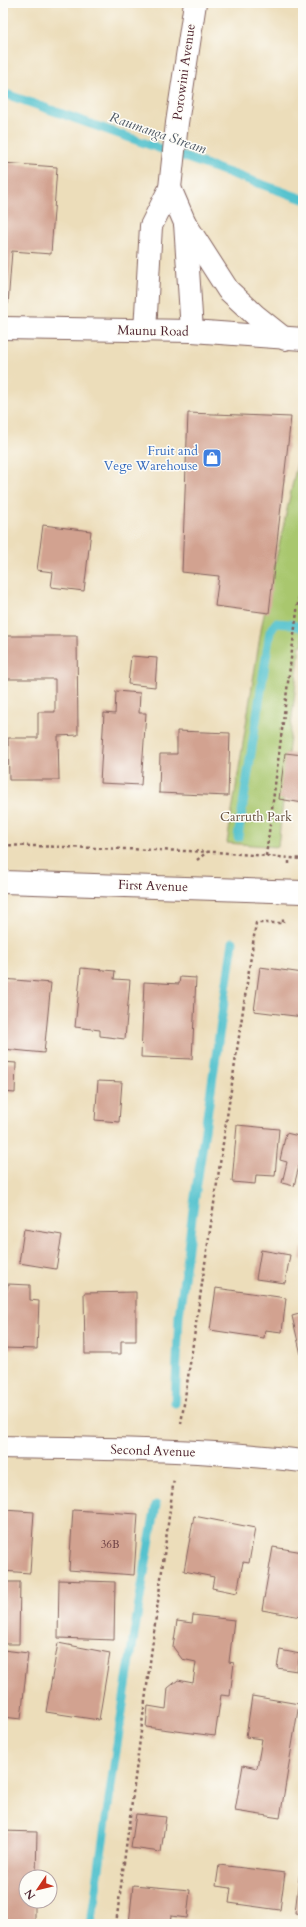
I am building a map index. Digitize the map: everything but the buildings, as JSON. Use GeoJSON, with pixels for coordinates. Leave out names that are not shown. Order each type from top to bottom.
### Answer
{"type":"FeatureCollection","features":[{"type":"Feature","properties":{"kind":"main road","name":"Porowini Avenue"},"geometry":{"type":"LineString","coordinates":[[145,331],[151,226],[170,188],[177,123],[195,3]]}},
{"type":"Feature","properties":{"kind":"main road","name":"Porowini Avenue"},"geometry":{"type":"LineString","coordinates":[[170,188],[185,223],[228,290],[255,315],[294,339]]}},
{"type":"Feature","properties":{"kind":"main road","name":"Porowini Avenue"},"geometry":{"type":"LineString","coordinates":[[185,223],[192,331]]}},
{"type":"Feature","properties":{"kind":"main road","name":"Maunu Road"},"geometry":{"type":"LineString","coordinates":[[3,328],[192,331],[294,339]]}},
{"type":"Feature","properties":{"kind":"main road","name":"First Avenue"},"geometry":{"type":"LineString","coordinates":[[3,882],[303,892]]}},
{"type":"Feature","properties":{"kind":"main road","name":"Second Avenue"},"geometry":{"type":"LineString","coordinates":[[3,1447],[177,1451],[259,1455],[303,1461]]}},
{"type":"Feature","properties":{"kind":"path"},"geometry":{"type":"LineString","coordinates":[[266,856],[303,564]]}},
{"type":"Feature","properties":{"kind":"path"},"geometry":{"type":"LineString","coordinates":[[3,845],[216,852],[303,859]]}},
{"type":"Feature","properties":{"kind":"path"},"geometry":{"type":"LineString","coordinates":[[116,1924],[177,1451],[256,923],[283,923],[284,917]]}},
{"type":"Feature","properties":{"kind":"green space","name":"Carruth Park"},"geometry":{"type":"Polygon","coordinates":[[[303,436],[303,645],[300,645],[278,847],[227,843],[262,624],[303,436]]]}},
{"type":"Feature","properties":{"kind":"waterway","name":"Raumanga Stream"},"geometry":{"type":"LineString","coordinates":[[3,93],[303,199]]}},
{"type":"Feature","properties":{"kind":"waterway"},"geometry":{"type":"LineString","coordinates":[[238,837],[270,632],[276,623],[289,624],[303,628]]}},
{"type":"Feature","properties":{"kind":"waterway"},"geometry":{"type":"LineString","coordinates":[[175,1403],[179,1316],[193,1210],[233,942]]}},
{"type":"Feature","properties":{"kind":"waterway"},"geometry":{"type":"LineString","coordinates":[[91,1924],[130,1662],[156,1505]]}},
{"type":"Feature","properties":{"kind":"place","name":"Fruit and Vege Warehouse"},"geometry":{"type":"Point","coordinates":[212,458]}}]}
